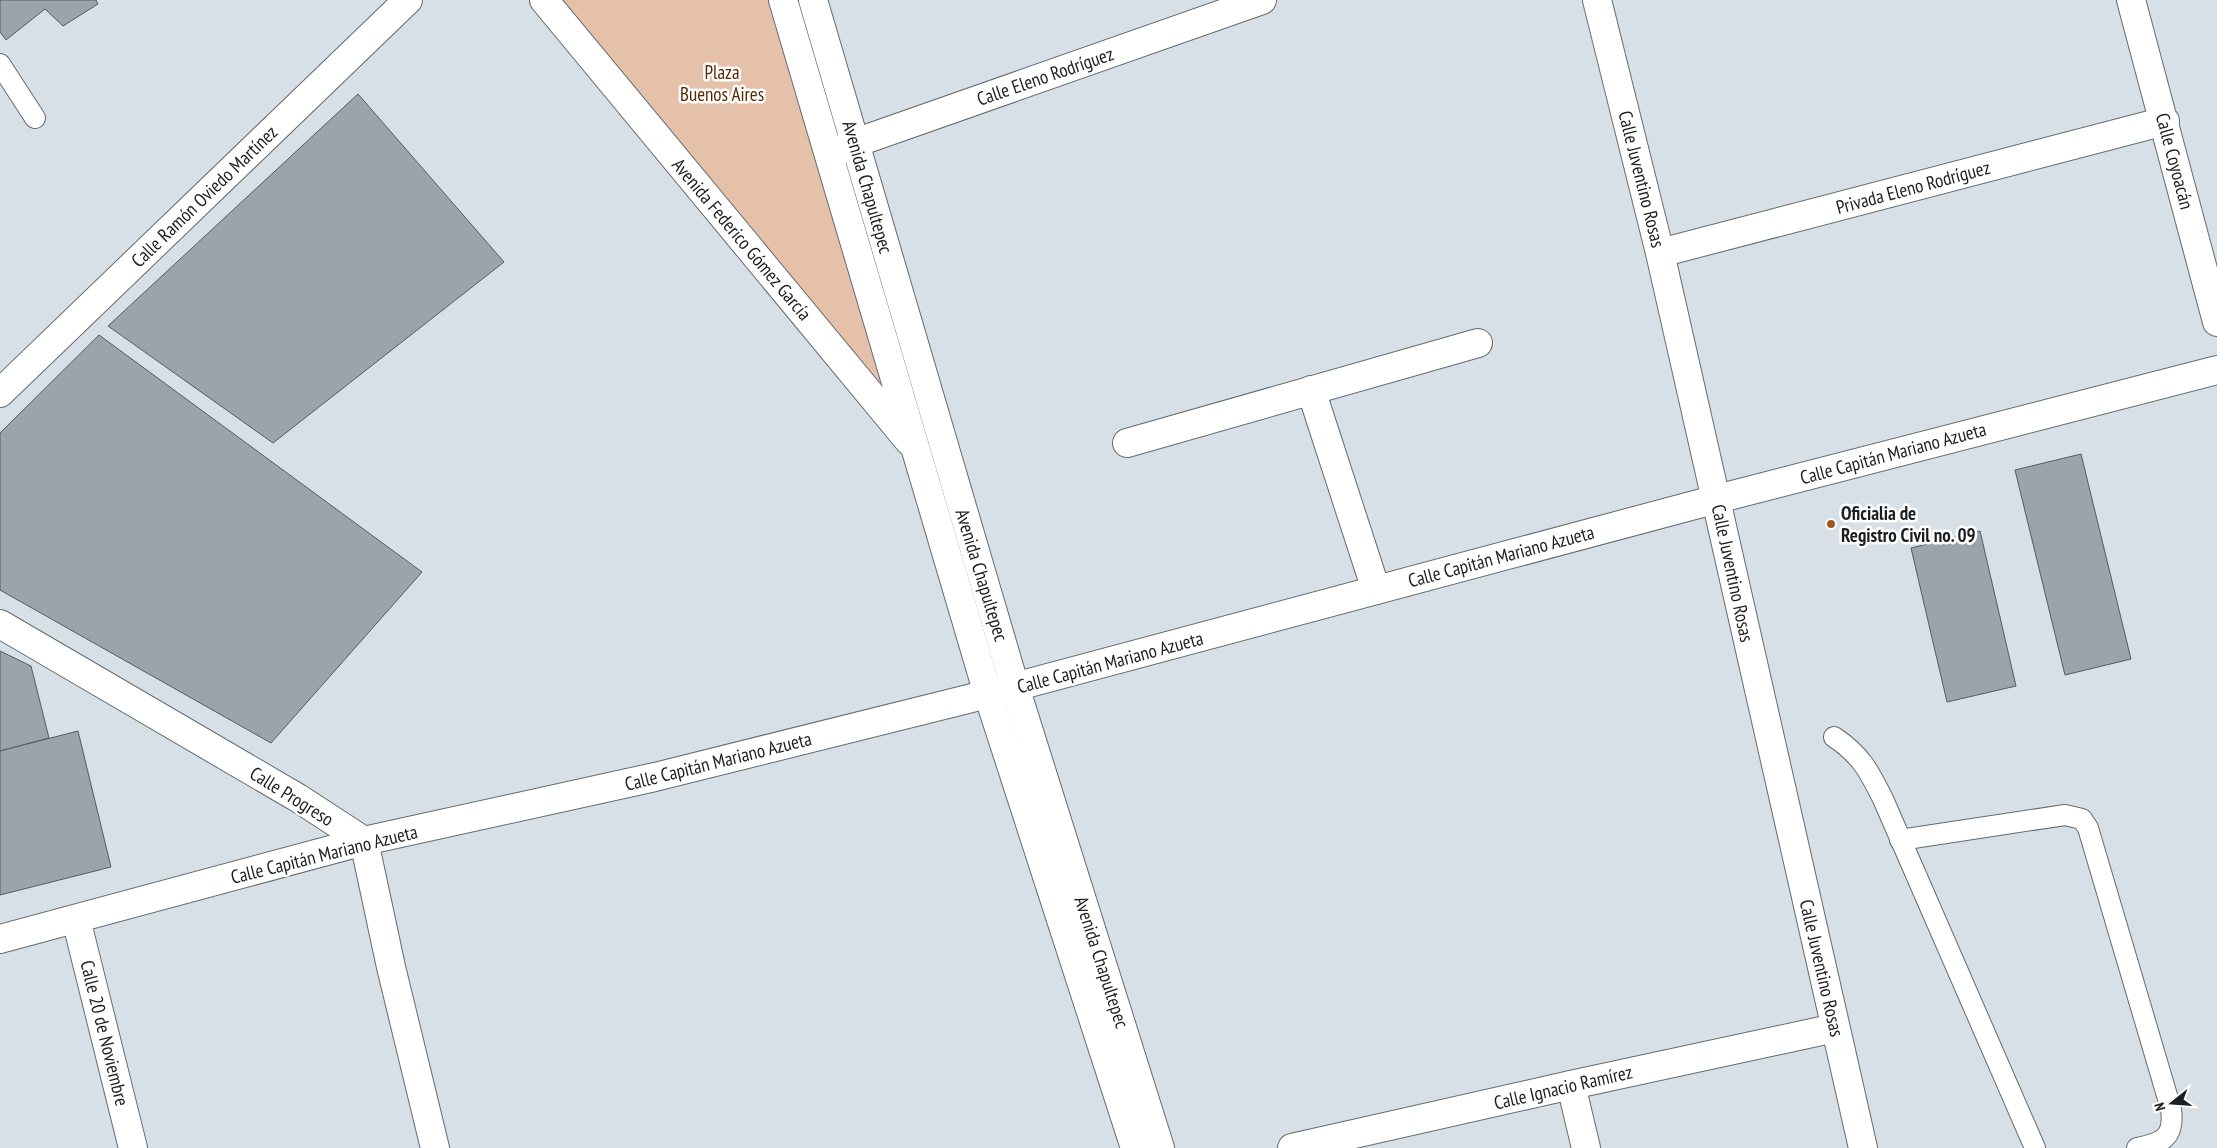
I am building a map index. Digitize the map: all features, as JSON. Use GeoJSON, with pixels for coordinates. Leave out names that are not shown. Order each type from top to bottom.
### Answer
{"type":"FeatureCollection","features":[{"type":"Feature","properties":{"kind":"street","name":"Calle Ramón Oviedo Martínez"},"geometry":{"type":"LineString","coordinates":[[0,392],[408,0]]}},
{"type":"Feature","properties":{"kind":"street","name":"Avenida Federico Gómez García"},"geometry":{"type":"LineString","coordinates":[[544,0],[917,450],[950,468]]}},
{"type":"Feature","properties":{"kind":"street"},"geometry":{"type":"LineString","coordinates":[[783,0],[988,694],[1135,1148]]}},
{"type":"Feature","properties":{"kind":"street","name":"Avenida Chapultepec"},"geometry":{"type":"LineString","coordinates":[[813,0],[1015,687],[1160,1148]]}},
{"type":"Feature","properties":{"kind":"street","name":"Calle Eleno Rodríguez"},"geometry":{"type":"LineString","coordinates":[[829,154],[855,143],[1262,0]]}},
{"type":"Feature","properties":{"kind":"street","name":"Calle Juventino Rosas"},"geometry":{"type":"LineString","coordinates":[[1596,0],[1660,253],[1863,1148]]}},
{"type":"Feature","properties":{"kind":"street","name":"Calle Coyoacán"},"geometry":{"type":"LineString","coordinates":[[2131,0],[2165,121],[2217,322]]}},
{"type":"Feature","properties":{"kind":"street","name":"Privada Eleno Rodríguez"},"geometry":{"type":"LineString","coordinates":[[1660,253],[2165,121]]}},
{"type":"Feature","properties":{"kind":"street"},"geometry":{"type":"LineString","coordinates":[[1127,443],[1478,343]]}},
{"type":"Feature","properties":{"kind":"street","name":"Calle Capitán Mariano Azueta"},"geometry":{"type":"LineString","coordinates":[[0,939],[364,841],[655,777],[988,694],[1717,499],[2217,370]]}},
{"type":"Feature","properties":{"kind":"street"},"geometry":{"type":"LineString","coordinates":[[1311,390],[1376,590]]}},
{"type":"Feature","properties":{"kind":"street","name":"Calle Progreso"},"geometry":{"type":"LineString","coordinates":[[0,624],[298,798],[364,841]]}},
{"type":"Feature","properties":{"kind":"street"},"geometry":{"type":"LineString","coordinates":[[364,841],[391,967],[435,1148]]}},
{"type":"Feature","properties":{"kind":"street","name":"Calle 20 de Noviembre"},"geometry":{"type":"LineString","coordinates":[[76,919],[133,1148]]}},
{"type":"Feature","properties":{"kind":"street","name":"Calle Ignacio Ramírez"},"geometry":{"type":"LineString","coordinates":[[1292,1148],[1570,1085],[1835,1028]]}},
{"type":"Feature","properties":{"kind":"street"},"geometry":{"type":"LineString","coordinates":[[1570,1085],[1586,1148]]}},
{"type":"Feature","properties":{"kind":"lane"},"geometry":{"type":"LineString","coordinates":[[0,64],[35,118]]}},
{"type":"Feature","properties":{"kind":"lane"},"geometry":{"type":"LineString","coordinates":[[1834,737],[1852,749],[1869,771],[2035,1148]]}},
{"type":"Feature","properties":{"kind":"lane"},"geometry":{"type":"LineString","coordinates":[[1900,840],[2065,814],[2082,819],[2088,828],[2173,1120],[2169,1134],[2159,1144],[2137,1148]]}},
{"type":"Feature","properties":{"kind":"green space","name":"Plaza Buenos Aires"},"geometry":{"type":"Polygon","coordinates":[[[544,0],[783,0],[897,383],[868,391],[544,0]]]}},
{"type":"Feature","properties":{"kind":"building"},"geometry":{"type":"Polygon","coordinates":[[[0,0],[96,0],[98,4],[63,26],[45,9],[6,40],[0,32],[0,0]]]}},
{"type":"Feature","properties":{"kind":"building"},"geometry":{"type":"Polygon","coordinates":[[[358,94],[504,262],[273,443],[108,326],[358,94]]]}},
{"type":"Feature","properties":{"kind":"building"},"geometry":{"type":"Polygon","coordinates":[[[99,335],[422,572],[271,743],[0,590],[0,433],[99,335]]]}},
{"type":"Feature","properties":{"kind":"building"},"geometry":{"type":"Polygon","coordinates":[[[2081,454],[2131,659],[2065,675],[2015,470],[2081,454]]]}},
{"type":"Feature","properties":{"kind":"building"},"geometry":{"type":"Polygon","coordinates":[[[1980,531],[2016,686],[1947,702],[1911,548],[1980,531]]]}},
{"type":"Feature","properties":{"kind":"building"},"geometry":{"type":"Polygon","coordinates":[[[0,651],[31,666],[49,738],[0,751],[0,651]]]}},
{"type":"Feature","properties":{"kind":"building"},"geometry":{"type":"Polygon","coordinates":[[[78,731],[111,867],[0,895],[0,751],[78,731]]]}},
{"type":"Feature","properties":{"kind":"place","name":"Oficialia de Registro Civil no. 09"},"geometry":{"type":"Point","coordinates":[1831,524]}}]}
